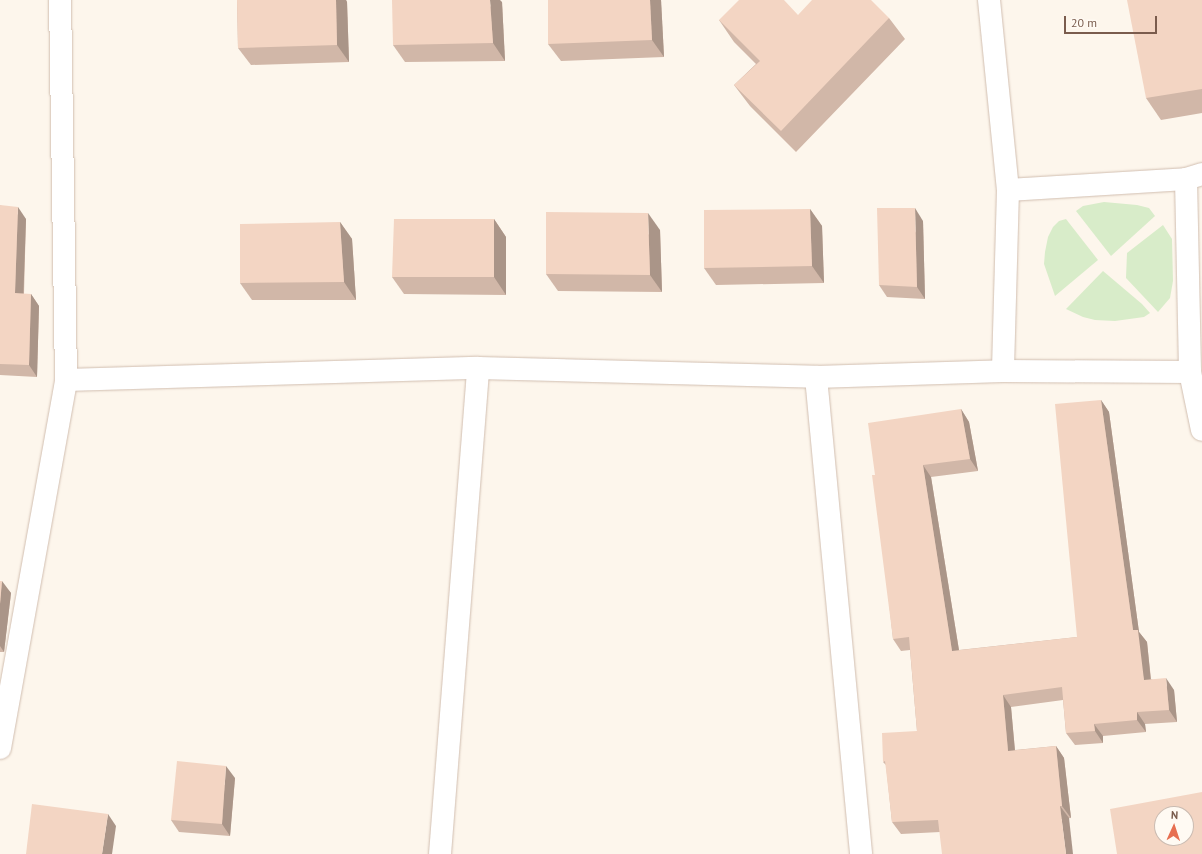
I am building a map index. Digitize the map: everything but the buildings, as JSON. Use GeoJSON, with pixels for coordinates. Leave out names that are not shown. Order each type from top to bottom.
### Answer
{"type":"FeatureCollection","features":[{"type":"Feature","properties":{"kind":"street"},"geometry":{"type":"LineString","coordinates":[[0,748],[66,380],[60,0]]}},
{"type":"Feature","properties":{"kind":"street"},"geometry":{"type":"LineString","coordinates":[[989,0],[1008,190],[1003,372]]}},
{"type":"Feature","properties":{"kind":"street"},"geometry":{"type":"LineString","coordinates":[[1008,190],[1194,177],[1190,372],[1202,430]]}},
{"type":"Feature","properties":{"kind":"street"},"geometry":{"type":"LineString","coordinates":[[66,380],[478,368],[816,377],[1003,372],[1190,372]]}},
{"type":"Feature","properties":{"kind":"street"},"geometry":{"type":"LineString","coordinates":[[440,854],[478,368]]}},
{"type":"Feature","properties":{"kind":"street"},"geometry":{"type":"LineString","coordinates":[[816,377],[861,854]]}},
{"type":"Feature","properties":{"kind":"green space"},"geometry":{"type":"Polygon","coordinates":[[[1104,202],[1137,205],[1149,208],[1155,216],[1111,256],[1076,211],[1083,206],[1104,202]]]}},
{"type":"Feature","properties":{"kind":"green space"},"geometry":{"type":"Polygon","coordinates":[[[1066,219],[1098,260],[1055,296],[1044,264],[1045,252],[1048,237],[1053,227],[1059,221],[1066,219]]]}},
{"type":"Feature","properties":{"kind":"green space"},"geometry":{"type":"Polygon","coordinates":[[[1163,225],[1172,239],[1173,281],[1170,298],[1158,312],[1126,278],[1127,253],[1163,225]]]}},
{"type":"Feature","properties":{"kind":"green space"},"geometry":{"type":"Polygon","coordinates":[[[1103,271],[1142,304],[1150,313],[1144,317],[1115,321],[1095,320],[1083,317],[1066,309],[1103,271]]]}}]}
